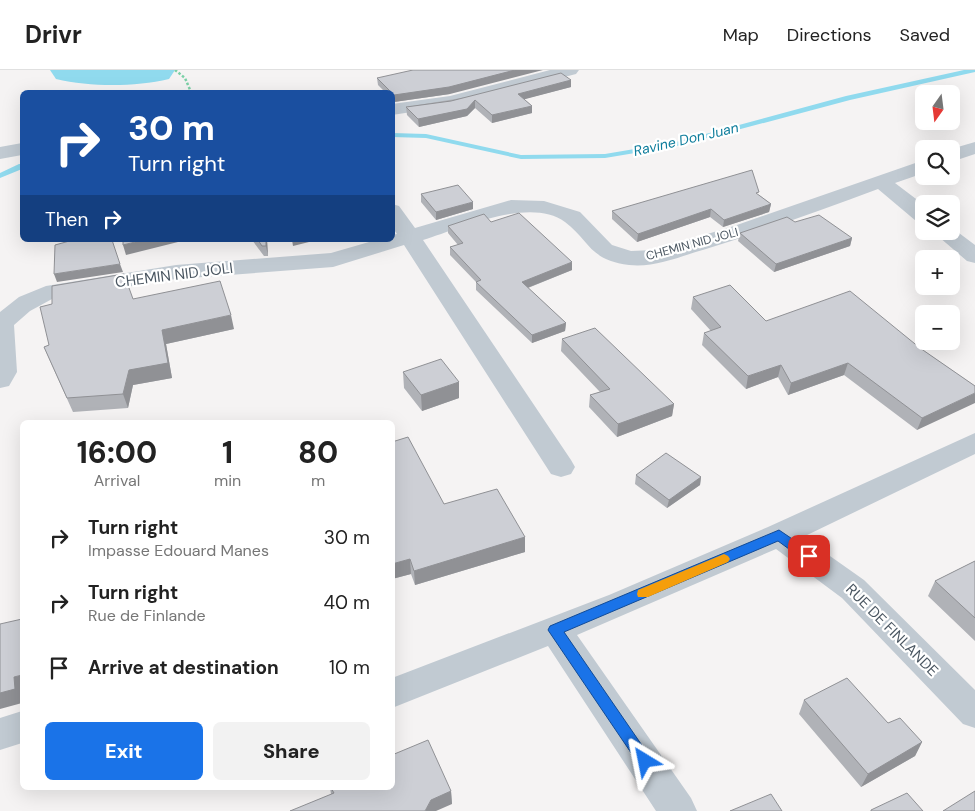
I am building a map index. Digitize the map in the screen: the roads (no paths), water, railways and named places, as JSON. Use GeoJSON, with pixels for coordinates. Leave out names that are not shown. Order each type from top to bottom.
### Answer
{"type":"FeatureCollection","features":[{"type":"Feature","properties":{"kind":"street"},"geometry":{"type":"LineString","coordinates":[[395,110],[451,101],[570,70]]}},
{"type":"Feature","properties":{"kind":"street"},"geometry":{"type":"LineString","coordinates":[[960,153],[975,148]]}},
{"type":"Feature","properties":{"kind":"street"},"geometry":{"type":"LineString","coordinates":[[0,153],[20,149]]}},
{"type":"Feature","properties":{"kind":"street","name":"CHEMIN NID JOLI"},"geometry":{"type":"LineString","coordinates":[[395,241],[511,206],[527,206],[559,211],[572,217],[604,250],[615,255],[629,258],[656,257],[742,231],[915,169]]}},
{"type":"Feature","properties":{"kind":"street"},"geometry":{"type":"LineString","coordinates":[[881,182],[915,209]]}},
{"type":"Feature","properties":{"kind":"street"},"geometry":{"type":"LineString","coordinates":[[395,214],[412,236],[418,252],[560,467]]}},
{"type":"Feature","properties":{"kind":"street"},"geometry":{"type":"LineString","coordinates":[[955,240],[975,256]]}},
{"type":"Feature","properties":{"kind":"street","name":"CHEMIN NID JOLI"},"geometry":{"type":"LineString","coordinates":[[0,380],[4,372],[2,324],[12,312],[27,301],[46,293],[176,272],[332,260],[392,242]]}},
{"type":"Feature","properties":{"kind":"street"},"geometry":{"type":"LineString","coordinates":[[395,692],[555,630],[779,535],[975,443]]}},
{"type":"Feature","properties":{"kind":"street","name":"RUE DE FINLANDE"},"geometry":{"type":"LineString","coordinates":[[779,535],[853,589],[975,712]]}},
{"type":"Feature","properties":{"kind":"street"},"geometry":{"type":"LineString","coordinates":[[555,630],[678,811]]}},
{"type":"Feature","properties":{"kind":"street"},"geometry":{"type":"LineString","coordinates":[[0,734],[20,729]]}},
{"type":"Feature","properties":{"kind":"waterway"},"geometry":{"type":"LineString","coordinates":[[71,70],[97,72],[154,70]]}},
{"type":"Feature","properties":{"kind":"waterway","name":"Ravine Don Juan"},"geometry":{"type":"LineString","coordinates":[[395,135],[426,136],[521,157],[605,156],[677,144],[849,98],[974,70]]}},
{"type":"Feature","properties":{"kind":"waterway","name":"Ravine Don Juan"},"geometry":{"type":"LineString","coordinates":[[0,176],[20,167]]}}]}
